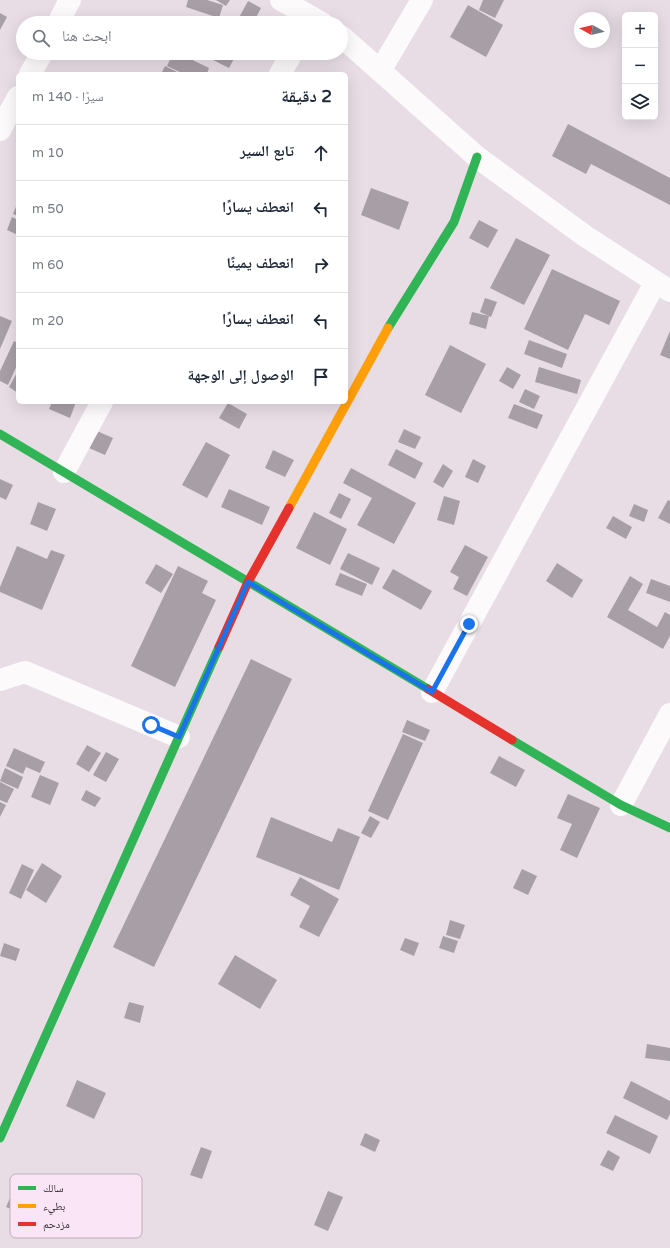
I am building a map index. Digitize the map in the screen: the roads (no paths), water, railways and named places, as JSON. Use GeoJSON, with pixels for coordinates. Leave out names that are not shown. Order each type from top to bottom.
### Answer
{"type":"FeatureCollection","features":[{"type":"Feature","properties":{"kind":"street"},"geometry":{"type":"LineString","coordinates":[[62,16],[70,0]]}},
{"type":"Feature","properties":{"kind":"street"},"geometry":{"type":"LineString","coordinates":[[281,0],[306,16]]}},
{"type":"Feature","properties":{"kind":"street"},"geometry":{"type":"LineString","coordinates":[[380,71],[422,0]]}},
{"type":"Feature","properties":{"kind":"street"},"geometry":{"type":"LineString","coordinates":[[348,42],[477,157],[585,236],[663,287],[432,692]]}},
{"type":"Feature","properties":{"kind":"street"},"geometry":{"type":"LineString","coordinates":[[31,72],[38,60]]}},
{"type":"Feature","properties":{"kind":"street"},"geometry":{"type":"LineString","coordinates":[[281,72],[288,60]]}},
{"type":"Feature","properties":{"kind":"street"},"geometry":{"type":"LineString","coordinates":[[0,130],[16,101]]}},
{"type":"Feature","properties":{"kind":"street"},"geometry":{"type":"LineString","coordinates":[[348,401],[385,334],[454,222],[477,157]]}},
{"type":"Feature","properties":{"kind":"street"},"geometry":{"type":"LineString","coordinates":[[64,472],[101,404]]}},
{"type":"Feature","properties":{"kind":"street"},"geometry":{"type":"LineString","coordinates":[[0,1138],[248,582],[346,404]]}},
{"type":"Feature","properties":{"kind":"street"},"geometry":{"type":"LineString","coordinates":[[0,434],[621,805],[670,828]]}},
{"type":"Feature","properties":{"kind":"street"},"geometry":{"type":"LineString","coordinates":[[0,680],[25,672],[179,737]]}},
{"type":"Feature","properties":{"kind":"street"},"geometry":{"type":"LineString","coordinates":[[621,805],[670,714]]}}]}
